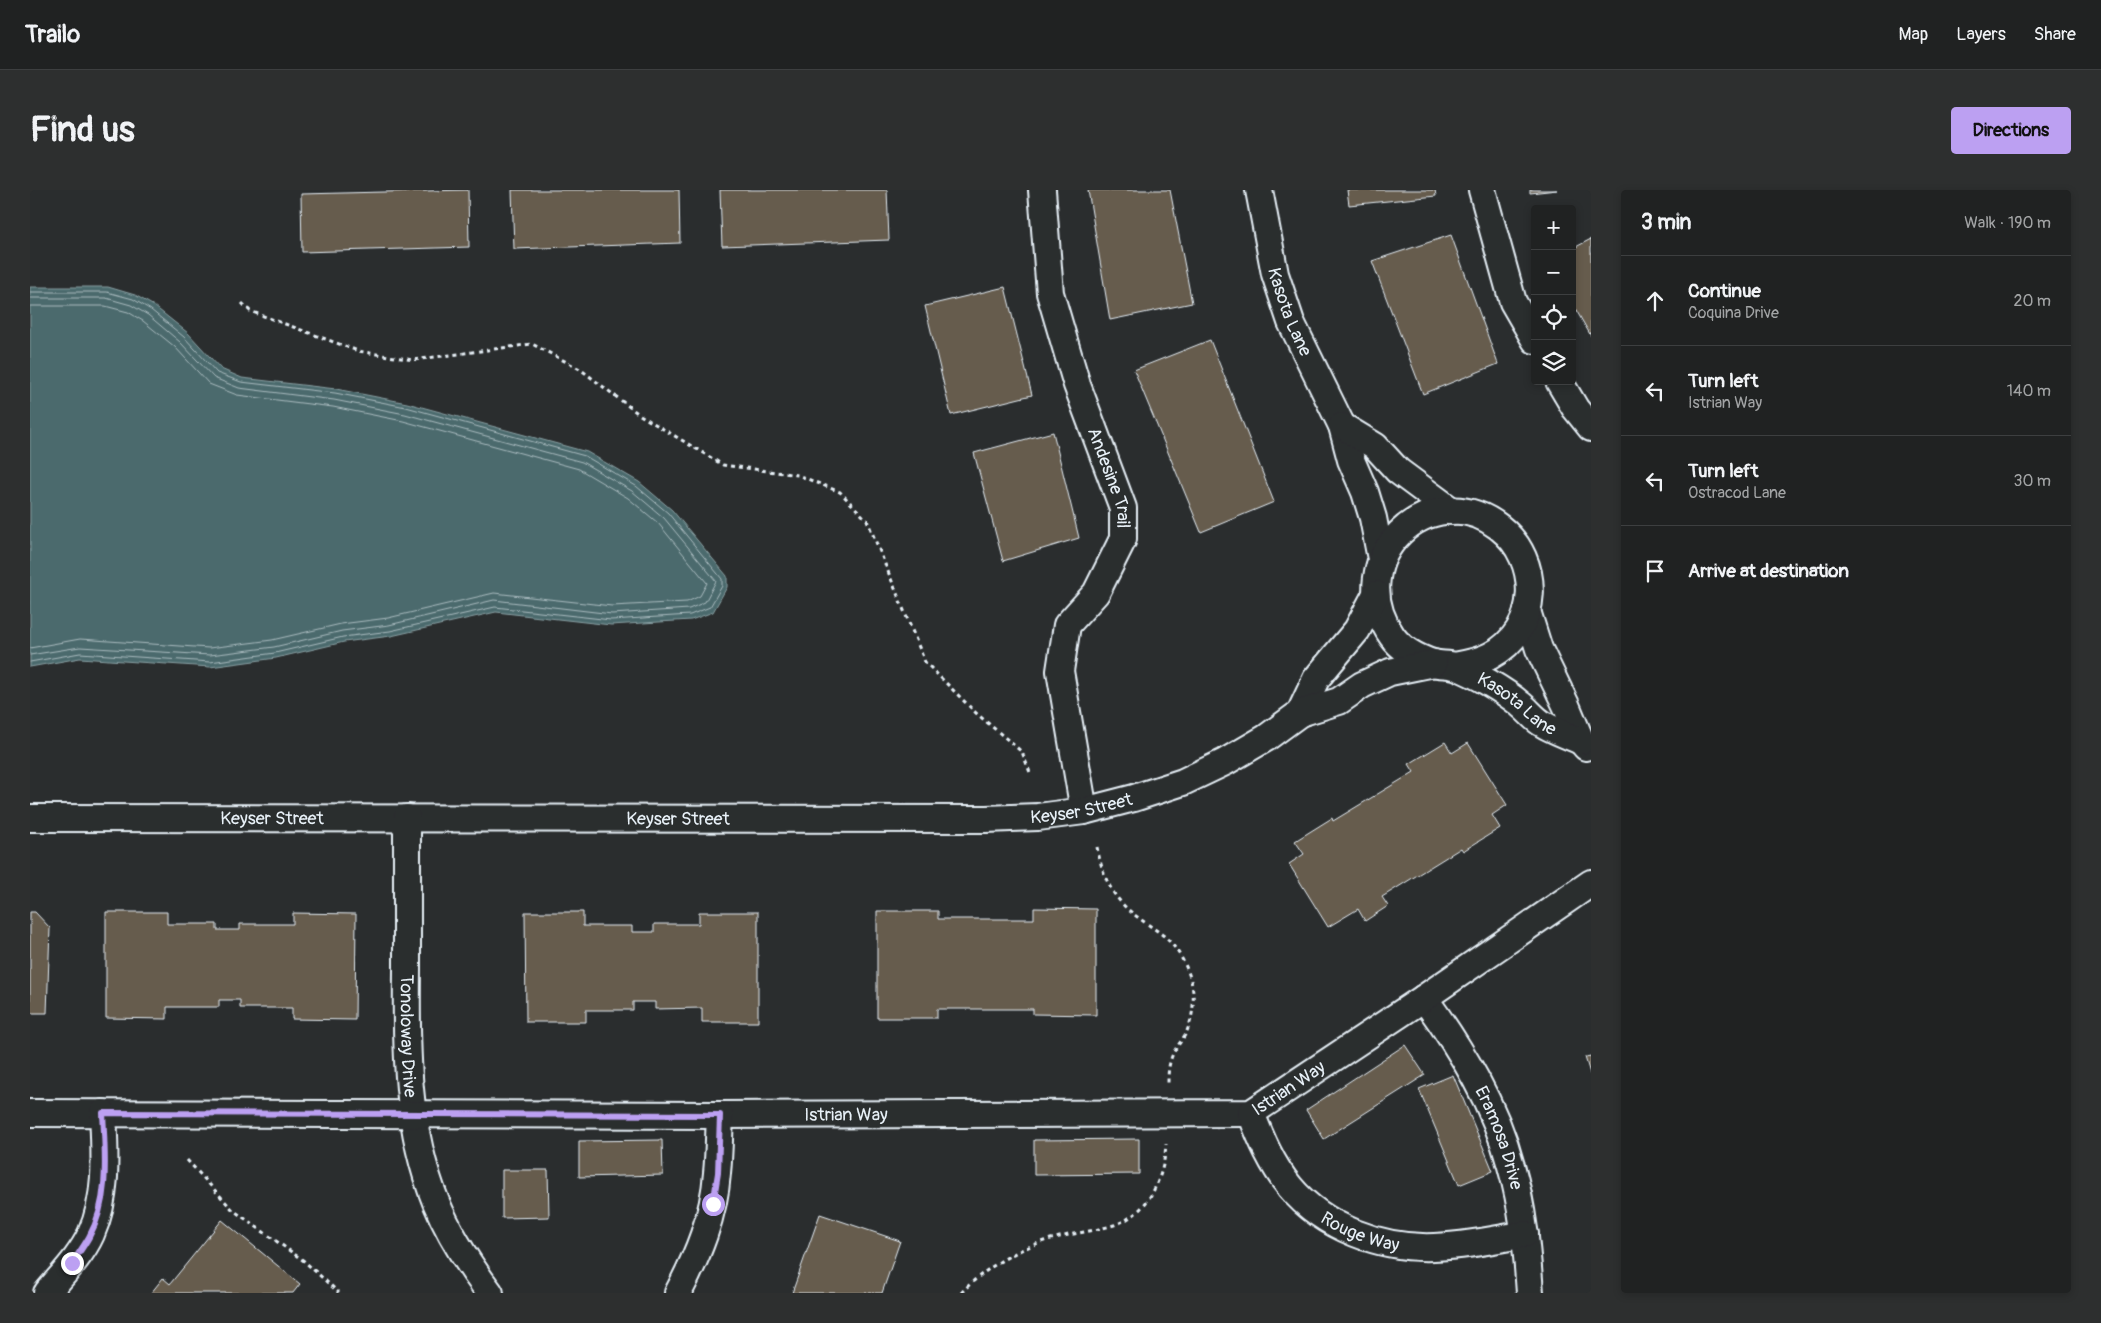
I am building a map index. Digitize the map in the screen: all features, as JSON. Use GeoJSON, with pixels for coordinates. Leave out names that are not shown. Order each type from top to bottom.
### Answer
{"type":"FeatureCollection","features":[{"type":"Feature","properties":{"kind":"street","name":"Andesine Trail"},"geometry":{"type":"LineString","coordinates":[[1042,190],[1050,293],[1077,384],[1123,508],[1124,539],[1096,593],[1067,624],[1060,671],[1084,811]]}},
{"type":"Feature","properties":{"kind":"street","name":"Kasota Lane"},"geometry":{"type":"LineString","coordinates":[[1259,190],[1276,274],[1291,322],[1342,426],[1351,460],[1374,518],[1381,559]]}},
{"type":"Feature","properties":{"kind":"street"},"geometry":{"type":"LineString","coordinates":[[1482,190],[1513,302],[1531,333]]}},
{"type":"Feature","properties":{"kind":"street"},"geometry":{"type":"LineString","coordinates":[[1561,385],[1575,408],[1591,428]]}},
{"type":"Feature","properties":{"kind":"street","name":"Kasota Lane"},"geometry":{"type":"LineString","coordinates":[[1342,426],[1375,446],[1398,471],[1452,511]]}},
{"type":"Feature","properties":{"kind":"street","name":"Kasota Lane"},"geometry":{"type":"LineString","coordinates":[[1444,664],[1473,663],[1492,656],[1507,644],[1520,628],[1528,611],[1531,590],[1529,569],[1521,550],[1509,534],[1492,521],[1472,513],[1452,511],[1430,514],[1409,524],[1393,540],[1381,559],[1376,576],[1376,594],[1381,618],[1394,638],[1412,654],[1444,664],[1506,694],[1541,723],[1586,747]]}},
{"type":"Feature","properties":{"kind":"street","name":"Keyser Street"},"geometry":{"type":"LineString","coordinates":[[1300,713],[1316,679],[1357,630],[1376,594]]}},
{"type":"Feature","properties":{"kind":"street","name":"Kasota Lane"},"geometry":{"type":"LineString","coordinates":[[1528,611],[1539,649],[1586,747]]}},
{"type":"Feature","properties":{"kind":"street","name":"Keyser Street"},"geometry":{"type":"LineString","coordinates":[[30,818],[986,819],[1038,817],[1084,811],[1134,798],[1183,782],[1233,758],[1266,738],[1300,713],[1339,701],[1362,685],[1390,672],[1444,664]]}},
{"type":"Feature","properties":{"kind":"street","name":"Tonoloway Drive"},"geometry":{"type":"LineString","coordinates":[[407,818],[406,1044],[413,1113],[425,1165],[436,1201],[452,1235],[490,1293]]}},
{"type":"Feature","properties":{"kind":"street","name":"Istrian Way"},"geometry":{"type":"LineString","coordinates":[[30,1113],[720,1115],[1251,1113],[1424,998],[1591,883]]}},
{"type":"Feature","properties":{"kind":"street","name":"Eramosa Drive"},"geometry":{"type":"LineString","coordinates":[[1424,998],[1448,1031],[1482,1090],[1511,1164],[1520,1201],[1525,1234],[1530,1293]]}},
{"type":"Feature","properties":{"kind":"street"},"geometry":{"type":"LineString","coordinates":[[48,1293],[72,1263],[90,1236],[100,1210],[105,1160],[103,1113]]}},
{"type":"Feature","properties":{"kind":"street","name":"Rouge Way"},"geometry":{"type":"LineString","coordinates":[[1251,1113],[1273,1164],[1291,1188],[1314,1209],[1340,1226],[1371,1240],[1401,1246],[1434,1247],[1470,1244],[1525,1234]]}},
{"type":"Feature","properties":{"kind":"street"},"geometry":{"type":"LineString","coordinates":[[678,1293],[704,1237],[713,1204],[718,1173],[720,1115]]}},
{"type":"Feature","properties":{"kind":"path"},"geometry":{"type":"LineString","coordinates":[[242,303],[250,311],[358,351],[413,360],[532,344],[580,368],[640,415],[723,465],[798,475],[840,492],[866,520],[925,662],[976,713],[1022,752],[1031,775]]}},
{"type":"Feature","properties":{"kind":"path"},"geometry":{"type":"LineString","coordinates":[[1097,848],[1101,867],[1109,886],[1121,902],[1142,921],[1165,937],[1178,952],[1188,971],[1193,992],[1192,1015],[1186,1033],[1172,1055],[1168,1068]]}},
{"type":"Feature","properties":{"kind":"path"},"geometry":{"type":"LineString","coordinates":[[961,1293],[990,1267],[1017,1252],[1044,1241],[1116,1224],[1134,1215],[1151,1196],[1160,1179],[1165,1161],[1166,1144]]}},
{"type":"Feature","properties":{"kind":"path"},"geometry":{"type":"LineString","coordinates":[[187,1160],[233,1210],[304,1261],[339,1293]]}},
{"type":"Feature","properties":{"kind":"water"},"geometry":{"type":"Polygon","coordinates":[[[30,287],[108,287],[135,295],[154,306],[188,333],[221,369],[242,378],[336,389],[407,403],[587,452],[639,482],[672,510],[727,576],[727,587],[713,612],[691,620],[611,625],[496,612],[391,636],[344,642],[276,658],[210,667],[80,658],[30,667],[30,287]]]}},
{"type":"Feature","properties":{"kind":"building"},"geometry":{"type":"Polygon","coordinates":[[[468,190],[469,247],[302,252],[301,194],[468,190]]]}},
{"type":"Feature","properties":{"kind":"building"},"geometry":{"type":"Polygon","coordinates":[[[512,190],[679,190],[680,243],[514,249],[512,190]]]}},
{"type":"Feature","properties":{"kind":"building"},"geometry":{"type":"Polygon","coordinates":[[[720,190],[887,190],[889,240],[722,246],[720,190]]]}},
{"type":"Feature","properties":{"kind":"building"},"geometry":{"type":"Polygon","coordinates":[[[1088,190],[1170,190],[1192,303],[1110,320],[1088,190]]]}},
{"type":"Feature","properties":{"kind":"building"},"geometry":{"type":"Polygon","coordinates":[[[1347,190],[1435,190],[1436,196],[1349,205],[1347,190]]]}},
{"type":"Feature","properties":{"kind":"building"},"geometry":{"type":"Polygon","coordinates":[[[1530,190],[1557,190],[1530,193],[1530,190]]]}},
{"type":"Feature","properties":{"kind":"building"},"geometry":{"type":"Polygon","coordinates":[[[1451,235],[1498,364],[1423,394],[1372,261],[1451,235]]]}},
{"type":"Feature","properties":{"kind":"building"},"geometry":{"type":"Polygon","coordinates":[[[1591,239],[1591,336],[1576,310],[1576,247],[1591,239]]]}},
{"type":"Feature","properties":{"kind":"building"},"geometry":{"type":"Polygon","coordinates":[[[1005,287],[1032,395],[951,415],[925,306],[1005,287]]]}},
{"type":"Feature","properties":{"kind":"building"},"geometry":{"type":"Polygon","coordinates":[[[1210,340],[1274,502],[1201,532],[1134,370],[1210,340]]]}},
{"type":"Feature","properties":{"kind":"building"},"geometry":{"type":"Polygon","coordinates":[[[1053,432],[1079,538],[1003,561],[974,453],[1053,432]]]}},
{"type":"Feature","properties":{"kind":"building"},"geometry":{"type":"Polygon","coordinates":[[[1445,742],[1452,753],[1468,743],[1507,805],[1492,815],[1500,828],[1463,851],[1461,848],[1382,897],[1388,906],[1365,921],[1358,909],[1328,927],[1289,864],[1304,854],[1295,841],[1332,818],[1333,821],[1414,772],[1409,764],[1445,742]]]}},
{"type":"Feature","properties":{"kind":"building"},"geometry":{"type":"Polygon","coordinates":[[[1034,908],[1096,909],[1096,1015],[1033,1014],[1033,1009],[937,1009],[937,1018],[877,1018],[877,911],[938,911],[938,919],[1034,919],[1034,908]]]}},
{"type":"Feature","properties":{"kind":"building"},"geometry":{"type":"Polygon","coordinates":[[[30,912],[35,912],[50,928],[47,1013],[30,1013],[30,912]]]}},
{"type":"Feature","properties":{"kind":"building"},"geometry":{"type":"Polygon","coordinates":[[[106,912],[167,912],[167,924],[217,924],[217,930],[240,930],[240,924],[293,924],[293,913],[356,914],[355,1020],[292,1019],[292,1008],[240,1008],[240,1000],[219,1000],[219,1007],[167,1007],[167,1019],[106,1018],[106,912]]]}},
{"type":"Feature","properties":{"kind":"building"},"geometry":{"type":"Polygon","coordinates":[[[525,912],[583,912],[583,926],[632,926],[632,932],[654,932],[654,924],[699,924],[699,912],[758,912],[758,1022],[702,1022],[702,1008],[655,1009],[655,1002],[633,1002],[633,1010],[586,1010],[586,1022],[526,1022],[525,912]]]}},
{"type":"Feature","properties":{"kind":"building"},"geometry":{"type":"Polygon","coordinates":[[[1405,1045],[1425,1075],[1324,1139],[1306,1110],[1405,1045]]]}},
{"type":"Feature","properties":{"kind":"building"},"geometry":{"type":"Polygon","coordinates":[[[1591,1056],[1591,1077],[1585,1057],[1591,1056]]]}},
{"type":"Feature","properties":{"kind":"building"},"geometry":{"type":"Polygon","coordinates":[[[1453,1075],[1493,1171],[1459,1185],[1419,1089],[1453,1075]]]}},
{"type":"Feature","properties":{"kind":"building"},"geometry":{"type":"Polygon","coordinates":[[[1139,1139],[1139,1174],[1034,1175],[1034,1140],[1139,1139]]]}},
{"type":"Feature","properties":{"kind":"building"},"geometry":{"type":"Polygon","coordinates":[[[662,1140],[663,1175],[579,1177],[579,1141],[662,1140]]]}},
{"type":"Feature","properties":{"kind":"building"},"geometry":{"type":"Polygon","coordinates":[[[502,1170],[548,1170],[549,1217],[502,1218],[502,1170]]]}},
{"type":"Feature","properties":{"kind":"building"},"geometry":{"type":"Polygon","coordinates":[[[820,1214],[900,1241],[882,1293],[792,1293],[820,1214]]]}},
{"type":"Feature","properties":{"kind":"building"},"geometry":{"type":"Polygon","coordinates":[[[222,1220],[300,1284],[293,1293],[151,1293],[163,1278],[170,1284],[222,1220]]]}},
{"type":"Feature","properties":{"kind":"route"},"geometry":{"type":"LineString","coordinates":[[72,1263],[90,1236],[100,1210],[105,1160],[103,1113],[720,1115],[718,1173],[713,1204]]}}]}
